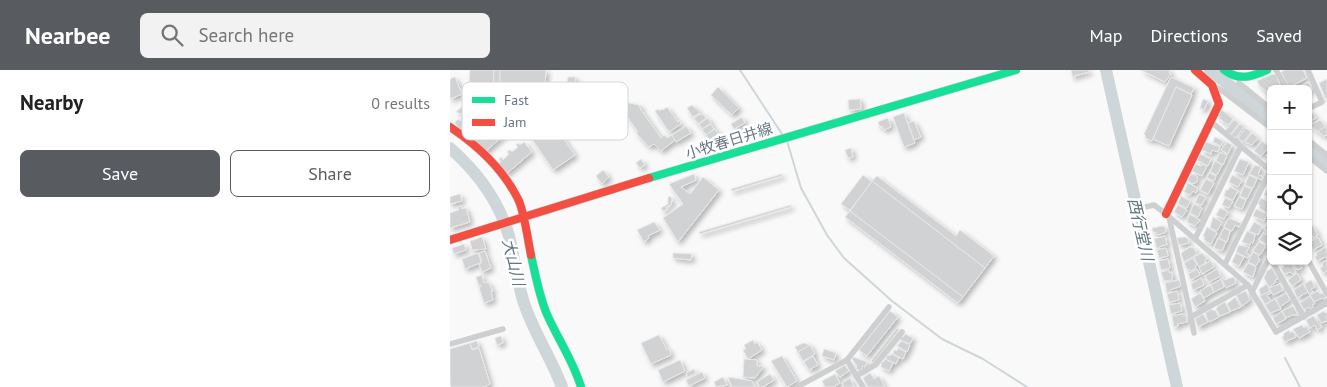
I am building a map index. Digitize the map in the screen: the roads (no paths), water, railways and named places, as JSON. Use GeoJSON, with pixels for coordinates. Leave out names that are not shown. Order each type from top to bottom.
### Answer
{"type":"FeatureCollection","features":[{"type":"Feature","properties":{"kind":"main road","name":"小牧春日井線"},"geometry":{"type":"LineString","coordinates":[[450,240],[1016,70]]}},
{"type":"Feature","properties":{"kind":"main road"},"geometry":{"type":"LineString","coordinates":[[1168,215],[1219,104],[1212,85],[1195,70]]}},
{"type":"Feature","properties":{"kind":"main road"},"geometry":{"type":"LineString","coordinates":[[1224,70],[1238,78],[1246,78],[1267,70]]}},
{"type":"Feature","properties":{"kind":"main road"},"geometry":{"type":"LineString","coordinates":[[450,127],[462,135]]}},
{"type":"Feature","properties":{"kind":"main road"},"geometry":{"type":"LineString","coordinates":[[469,140],[500,172],[519,200],[537,283],[546,312],[575,368],[581,387]]}},
{"type":"Feature","properties":{"kind":"street"},"geometry":{"type":"LineString","coordinates":[[1276,70],[1285,85]]}},
{"type":"Feature","properties":{"kind":"street"},"geometry":{"type":"LineString","coordinates":[[1308,70],[1322,102],[1312,107]]}},
{"type":"Feature","properties":{"kind":"street"},"geometry":{"type":"LineString","coordinates":[[1239,84],[1267,106]]}},
{"type":"Feature","properties":{"kind":"street"},"geometry":{"type":"LineString","coordinates":[[1212,85],[1267,125]]}},
{"type":"Feature","properties":{"kind":"street"},"geometry":{"type":"LineString","coordinates":[[1210,121],[1240,148],[1267,168]]}},
{"type":"Feature","properties":{"kind":"street"},"geometry":{"type":"LineString","coordinates":[[1312,143],[1327,155]]}},
{"type":"Feature","properties":{"kind":"street"},"geometry":{"type":"LineString","coordinates":[[1196,239],[1240,148]]}},
{"type":"Feature","properties":{"kind":"street"},"geometry":{"type":"LineString","coordinates":[[1312,159],[1327,171]]}},
{"type":"Feature","properties":{"kind":"street"},"geometry":{"type":"LineString","coordinates":[[1225,264],[1269,175]]}},
{"type":"Feature","properties":{"kind":"street"},"geometry":{"type":"LineString","coordinates":[[1145,207],[1154,205],[1168,215],[1248,285],[1276,332],[1327,304]]}},
{"type":"Feature","properties":{"kind":"street"},"geometry":{"type":"LineString","coordinates":[[1168,215],[1194,333]]}},
{"type":"Feature","properties":{"kind":"street"},"geometry":{"type":"LineString","coordinates":[[1252,292],[1267,265]]}},
{"type":"Feature","properties":{"kind":"street"},"geometry":{"type":"LineString","coordinates":[[1275,265],[1304,316]]}},
{"type":"Feature","properties":{"kind":"street"},"geometry":{"type":"LineString","coordinates":[[1311,265],[1327,294]]}},
{"type":"Feature","properties":{"kind":"street"},"geometry":{"type":"LineString","coordinates":[[1191,317],[1248,285]]}},
{"type":"Feature","properties":{"kind":"street"},"geometry":{"type":"LineString","coordinates":[[797,387],[847,360],[889,307]]}},
{"type":"Feature","properties":{"kind":"street"},"geometry":{"type":"LineString","coordinates":[[450,344],[503,328]]}},
{"type":"Feature","properties":{"kind":"street"},"geometry":{"type":"LineString","coordinates":[[856,376],[875,365],[902,332]]}},
{"type":"Feature","properties":{"kind":"street"},"geometry":{"type":"LineString","coordinates":[[847,360],[863,387]]}},
{"type":"Feature","properties":{"kind":"waterway"},"geometry":{"type":"LineString","coordinates":[[740,70],[784,137]]}},
{"type":"Feature","properties":{"kind":"waterway","name":"西行堂川"},"geometry":{"type":"LineString","coordinates":[[1106,70],[1177,387]]}},
{"type":"Feature","properties":{"kind":"waterway"},"geometry":{"type":"LineString","coordinates":[[1210,70],[1267,115]]}},
{"type":"Feature","properties":{"kind":"waterway"},"geometry":{"type":"LineString","coordinates":[[787,141],[801,188],[827,235],[844,258],[892,301],[942,339],[983,359],[1027,387]]}},
{"type":"Feature","properties":{"kind":"waterway","name":"大山川"},"geometry":{"type":"LineString","coordinates":[[450,148],[486,188],[505,223],[523,300],[536,333],[562,387]]}},
{"type":"Feature","properties":{"kind":"waterway"},"geometry":{"type":"LineString","coordinates":[[1312,151],[1327,163]]}},
{"type":"Feature","properties":{"kind":"waterway"},"geometry":{"type":"LineString","coordinates":[[1285,358],[1300,387]]}}]}
